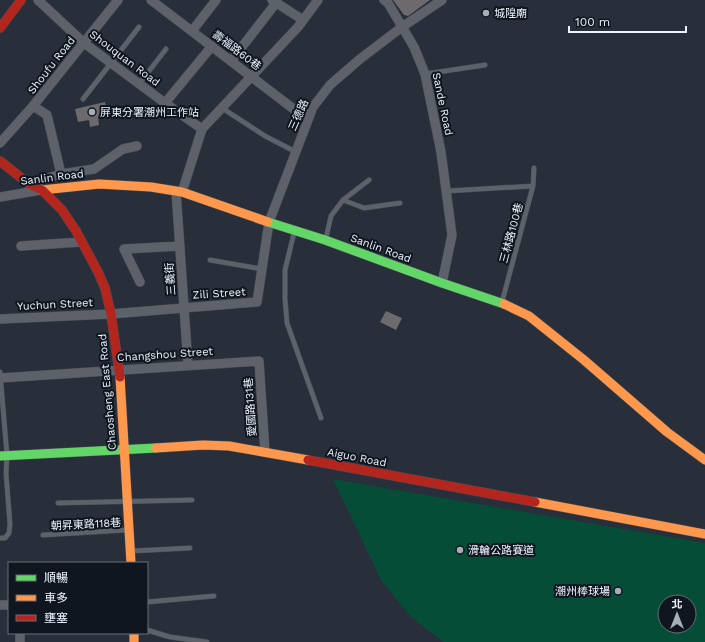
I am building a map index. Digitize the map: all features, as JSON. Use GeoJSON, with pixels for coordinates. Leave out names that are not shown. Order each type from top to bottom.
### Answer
{"type":"FeatureCollection","features":[{"type":"Feature","properties":{"kind":"street"},"geometry":{"type":"LineString","coordinates":[[0,28],[21,0]]}},
{"type":"Feature","properties":{"kind":"street","name":"Shouquan Road"},"geometry":{"type":"LineString","coordinates":[[38,0],[84,43],[202,129]]}},
{"type":"Feature","properties":{"kind":"street","name":"Shoufu Road"},"geometry":{"type":"LineString","coordinates":[[0,143],[34,106],[118,0]]}},
{"type":"Feature","properties":{"kind":"street","name":"壽福路60巷"},"geometry":{"type":"LineString","coordinates":[[151,0],[308,120]]}},
{"type":"Feature","properties":{"kind":"street"},"geometry":{"type":"LineString","coordinates":[[192,31],[216,0]]}},
{"type":"Feature","properties":{"kind":"street"},"geometry":{"type":"LineString","coordinates":[[179,191],[202,129],[303,20],[318,0]]}},
{"type":"Feature","properties":{"kind":"street","name":"Sande Road"},"geometry":{"type":"LineString","coordinates":[[384,0],[388,3],[414,47],[425,74],[441,152],[452,236],[442,283]]}},
{"type":"Feature","properties":{"kind":"street","name":"三德路"},"geometry":{"type":"LineString","coordinates":[[257,302],[269,222],[313,107],[330,85],[360,59],[402,27],[442,0]]}},
{"type":"Feature","properties":{"kind":"street"},"geometry":{"type":"LineString","coordinates":[[231,61],[274,2],[303,20]]}},
{"type":"Feature","properties":{"kind":"street"},"geometry":{"type":"LineString","coordinates":[[165,103],[212,46]]}},
{"type":"Feature","properties":{"kind":"street"},"geometry":{"type":"LineString","coordinates":[[34,106],[47,115],[61,174]]}},
{"type":"Feature","properties":{"kind":"street"},"geometry":{"type":"LineString","coordinates":[[29,184],[61,174],[94,169],[123,149],[137,146]]}},
{"type":"Feature","properties":{"kind":"street"},"geometry":{"type":"LineString","coordinates":[[0,161],[29,184],[42,190]]}},
{"type":"Feature","properties":{"kind":"street"},"geometry":{"type":"LineString","coordinates":[[94,169],[99,184]]}},
{"type":"Feature","properties":{"kind":"street","name":"Sanlin Road"},"geometry":{"type":"LineString","coordinates":[[0,197],[42,190],[99,184],[151,187],[179,191],[325,240],[442,283],[502,303],[528,316],[590,365],[667,432],[705,460]]}},
{"type":"Feature","properties":{"kind":"street","name":"Chaosheng East Road"},"geometry":{"type":"LineString","coordinates":[[42,190],[62,210],[76,231],[102,283],[111,314],[119,369],[131,562]]}},
{"type":"Feature","properties":{"kind":"street","name":"三義街"},"geometry":{"type":"LineString","coordinates":[[179,191],[180,246],[188,365]]}},
{"type":"Feature","properties":{"kind":"street"},"geometry":{"type":"LineString","coordinates":[[22,246],[81,242]]}},
{"type":"Feature","properties":{"kind":"street"},"geometry":{"type":"LineString","coordinates":[[140,282],[124,249],[180,246]]}},
{"type":"Feature","properties":{"kind":"street","name":"Zili Street"},"geometry":{"type":"LineString","coordinates":[[111,314],[257,302]]}},
{"type":"Feature","properties":{"kind":"street","name":"Yuchun Street"},"geometry":{"type":"LineString","coordinates":[[0,319],[111,314]]}},
{"type":"Feature","properties":{"kind":"street","name":"Changshou Street"},"geometry":{"type":"LineString","coordinates":[[0,378],[259,360]]}},
{"type":"Feature","properties":{"kind":"street","name":"愛國路131巷"},"geometry":{"type":"LineString","coordinates":[[259,360],[266,452]]}},
{"type":"Feature","properties":{"kind":"street","name":"Aiguo Road"},"geometry":{"type":"LineString","coordinates":[[4,455],[125,448],[203,445],[229,446],[705,534]]}},
{"type":"Feature","properties":{"kind":"lane"},"geometry":{"type":"LineString","coordinates":[[83,99],[139,27]]}},
{"type":"Feature","properties":{"kind":"lane"},"geometry":{"type":"LineString","coordinates":[[139,84],[166,49]]}},
{"type":"Feature","properties":{"kind":"lane"},"geometry":{"type":"LineString","coordinates":[[425,74],[485,65]]}},
{"type":"Feature","properties":{"kind":"lane"},"geometry":{"type":"LineString","coordinates":[[222,108],[265,136],[296,152]]}},
{"type":"Feature","properties":{"kind":"lane","name":"三林路100巷"},"geometry":{"type":"LineString","coordinates":[[502,303],[533,186],[534,168]]}},
{"type":"Feature","properties":{"kind":"lane"},"geometry":{"type":"LineString","coordinates":[[325,240],[331,216],[343,200],[369,180]]}},
{"type":"Feature","properties":{"kind":"lane"},"geometry":{"type":"LineString","coordinates":[[446,191],[533,186]]}},
{"type":"Feature","properties":{"kind":"lane"},"geometry":{"type":"LineString","coordinates":[[343,200],[364,208],[400,203]]}},
{"type":"Feature","properties":{"kind":"lane"},"geometry":{"type":"LineString","coordinates":[[295,231],[286,270],[285,299],[287,323],[321,418]]}},
{"type":"Feature","properties":{"kind":"lane"},"geometry":{"type":"LineString","coordinates":[[210,260],[262,269]]}},
{"type":"Feature","properties":{"kind":"lane"},"geometry":{"type":"LineString","coordinates":[[0,372],[4,455],[10,524],[9,533],[5,538],[0,538]]}},
{"type":"Feature","properties":{"kind":"lane"},"geometry":{"type":"LineString","coordinates":[[58,503],[128,503],[192,500]]}},
{"type":"Feature","properties":{"kind":"lane","name":"朝昇東路118巷"},"geometry":{"type":"LineString","coordinates":[[43,535],[130,530]]}},
{"type":"Feature","properties":{"kind":"lane"},"geometry":{"type":"LineString","coordinates":[[131,552],[190,548]]}},
{"type":"Feature","properties":{"kind":"lane"},"geometry":{"type":"LineString","coordinates":[[148,602],[214,596]]}},
{"type":"Feature","properties":{"kind":"lane"},"geometry":{"type":"LineString","coordinates":[[148,630],[170,637],[207,642]]}},
{"type":"Feature","properties":{"kind":"green space"},"geometry":{"type":"Polygon","coordinates":[[[333,479],[705,543],[705,642],[443,642],[410,616],[381,580],[333,479]]]}},
{"type":"Feature","properties":{"kind":"building"},"geometry":{"type":"Polygon","coordinates":[[[393,0],[430,0],[408,16],[404,15],[393,0]]]}},
{"type":"Feature","properties":{"kind":"building","name":"屏東分署潮州工作站"},"geometry":{"type":"Polygon","coordinates":[[[105,102],[108,115],[98,117],[99,125],[90,127],[89,120],[78,122],[75,109],[105,102]]]}},
{"type":"Feature","properties":{"kind":"building"},"geometry":{"type":"Polygon","coordinates":[[[386,311],[402,318],[396,330],[380,322],[386,311]]]}},
{"type":"Feature","properties":{"kind":"traffic: fast"},"geometry":{"type":"LineString","coordinates":[[268,222],[325,240],[504,304]]}},
{"type":"Feature","properties":{"kind":"traffic: fast"},"geometry":{"type":"LineString","coordinates":[[0,456],[156,448]]}},
{"type":"Feature","properties":{"kind":"traffic: slow"},"geometry":{"type":"LineString","coordinates":[[42,190],[99,184],[151,187],[182,192],[268,222]]}},
{"type":"Feature","properties":{"kind":"traffic: slow"},"geometry":{"type":"LineString","coordinates":[[504,304],[529,316],[584,360],[667,432],[705,460]]}},
{"type":"Feature","properties":{"kind":"traffic: slow"},"geometry":{"type":"LineString","coordinates":[[120,377],[131,562]]}},
{"type":"Feature","properties":{"kind":"traffic: slow"},"geometry":{"type":"LineString","coordinates":[[156,448],[203,445],[229,446],[308,460]]}},
{"type":"Feature","properties":{"kind":"traffic: slow"},"geometry":{"type":"LineString","coordinates":[[535,502],[705,534]]}},
{"type":"Feature","properties":{"kind":"traffic: slow"},"geometry":{"type":"LineString","coordinates":[[134,634],[134,642]]}},
{"type":"Feature","properties":{"kind":"traffic: jam"},"geometry":{"type":"LineString","coordinates":[[0,28],[21,0]]}},
{"type":"Feature","properties":{"kind":"traffic: jam"},"geometry":{"type":"LineString","coordinates":[[0,161],[29,184],[42,190],[62,210],[76,231],[105,288],[111,314],[120,377]]}},
{"type":"Feature","properties":{"kind":"traffic: jam"},"geometry":{"type":"LineString","coordinates":[[308,460],[535,502]]}},
{"type":"Feature","properties":{"kind":"place","name":"城隍廟"},"geometry":{"type":"Point","coordinates":[486,13]}},
{"type":"Feature","properties":{"kind":"place","name":"屏東分署潮州工作站"},"geometry":{"type":"Point","coordinates":[92,112]}},
{"type":"Feature","properties":{"kind":"place","name":"滑輪公路賽道"},"geometry":{"type":"Point","coordinates":[460,550]}},
{"type":"Feature","properties":{"kind":"place","name":"潮州棒球場"},"geometry":{"type":"Point","coordinates":[618,591]}}]}
